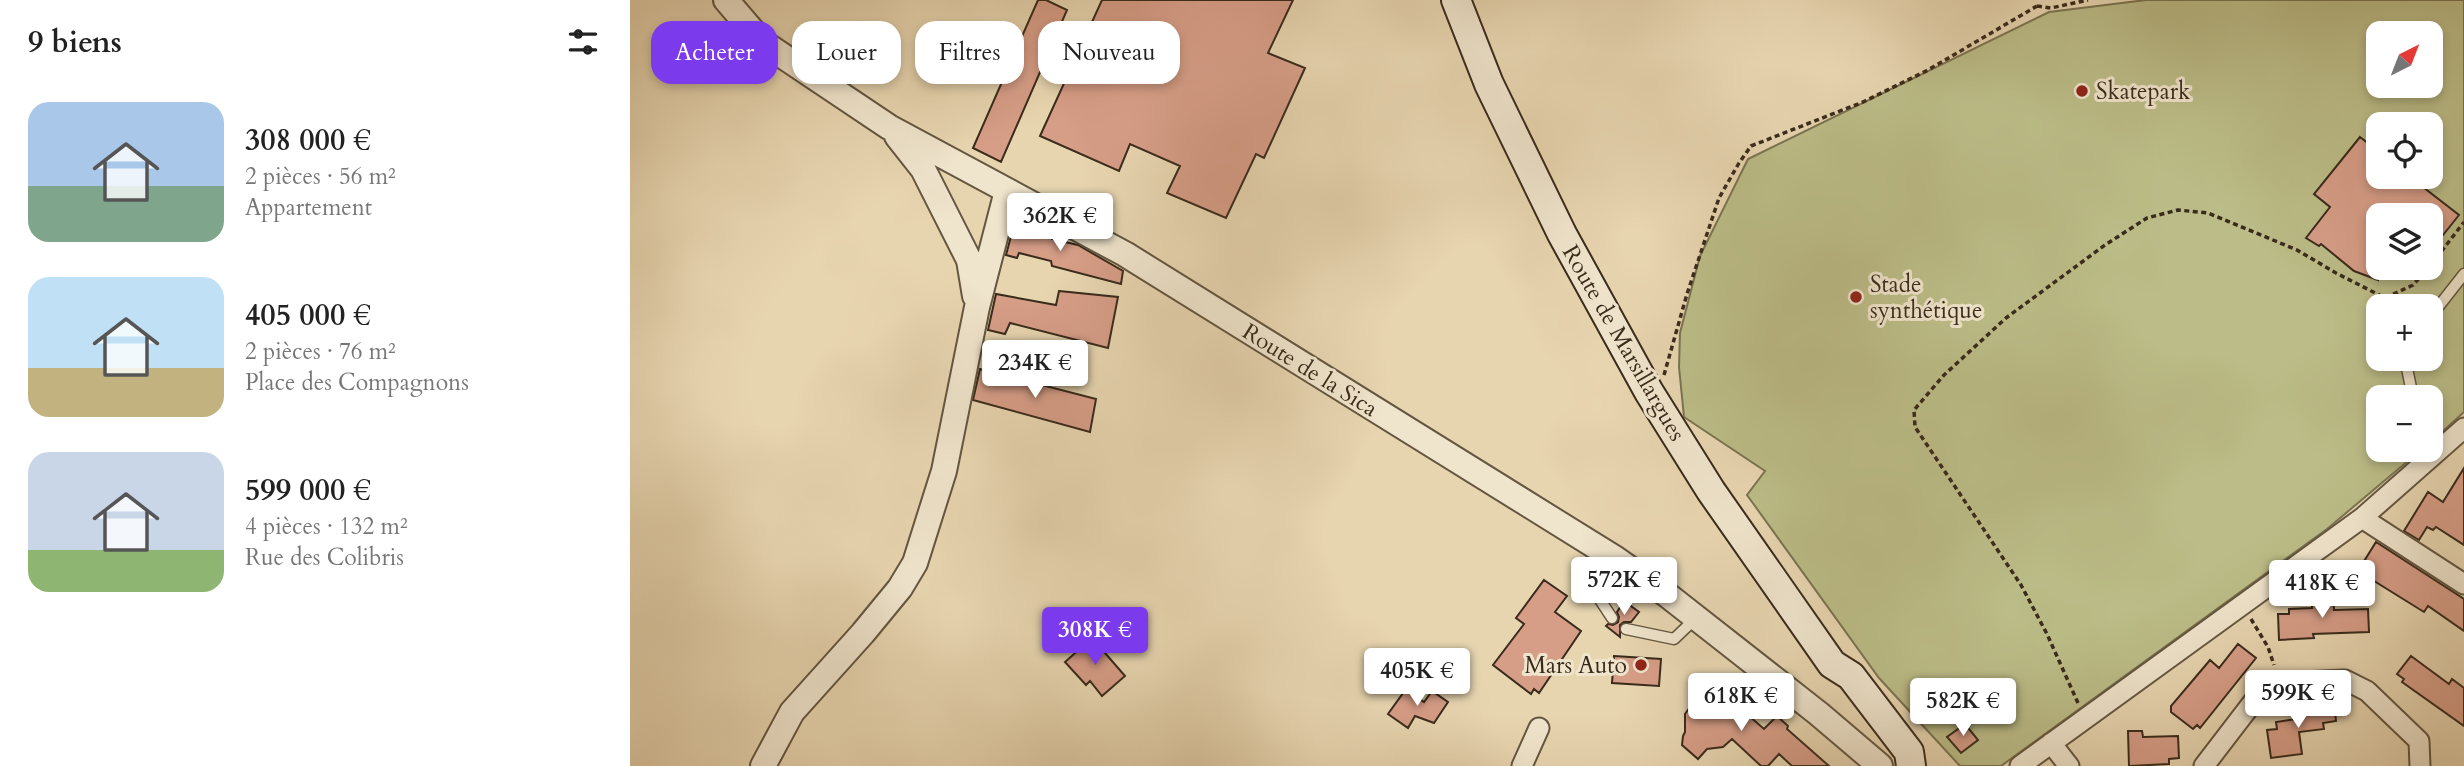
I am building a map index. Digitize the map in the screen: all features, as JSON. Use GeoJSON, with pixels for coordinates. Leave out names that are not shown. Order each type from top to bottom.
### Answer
{"type":"FeatureCollection","features":[{"type":"Feature","properties":{"kind":"main road","name":"Route de Marsillargues"},"geometry":{"type":"LineString","coordinates":[[1456,0],[1489,84],[1562,234],[1649,392],[1711,491],[1832,664],[1835,684],[1893,762],[1908,766]]}},
{"type":"Feature","properties":{"kind":"street","name":"Route de la Sica"},"geometry":{"type":"LineString","coordinates":[[726,0],[762,42],[889,127],[1125,254],[1606,553],[1696,618],[1830,723],[1880,766]]}},
{"type":"Feature","properties":{"kind":"street"},"geometry":{"type":"LineString","coordinates":[[889,127],[923,169],[969,260],[977,307]]}},
{"type":"Feature","properties":{"kind":"street"},"geometry":{"type":"LineString","coordinates":[[763,766],[792,712],[863,633],[900,587],[915,563],[944,471],[977,307],[1007,191]]}},
{"type":"Feature","properties":{"kind":"street"},"geometry":{"type":"LineString","coordinates":[[2443,441],[2464,428]]}},
{"type":"Feature","properties":{"kind":"street"},"geometry":{"type":"LineString","coordinates":[[2020,766],[2362,518],[2418,462]]}},
{"type":"Feature","properties":{"kind":"street"},"geometry":{"type":"LineString","coordinates":[[2362,518],[2464,584]]}},
{"type":"Feature","properties":{"kind":"street"},"geometry":{"type":"LineString","coordinates":[[2204,766],[2260,693],[2279,683],[2345,680],[2367,691],[2419,741],[2420,766]]}},
{"type":"Feature","properties":{"kind":"street"},"geometry":{"type":"LineString","coordinates":[[1522,766],[1539,728]]}},
{"type":"Feature","properties":{"kind":"street"},"geometry":{"type":"LineString","coordinates":[[2051,743],[2069,766]]}},
{"type":"Feature","properties":{"kind":"lane"},"geometry":{"type":"LineString","coordinates":[[2443,301],[2464,274]]}},
{"type":"Feature","properties":{"kind":"lane"},"geometry":{"type":"LineString","coordinates":[[1606,553],[1591,586],[1612,618]]}},
{"type":"Feature","properties":{"kind":"lane"},"geometry":{"type":"LineString","coordinates":[[1626,629],[1674,639],[1696,618]]}},
{"type":"Feature","properties":{"kind":"path"},"geometry":{"type":"LineString","coordinates":[[2037,6],[2038,0]]}},
{"type":"Feature","properties":{"kind":"path"},"geometry":{"type":"LineString","coordinates":[[1649,392],[1666,372],[1687,293],[1719,198],[1751,146],[1863,102],[1928,70],[2037,6],[2051,8],[2088,0]]}},
{"type":"Feature","properties":{"kind":"path"},"geometry":{"type":"LineString","coordinates":[[2085,717],[2021,585],[1915,427],[1914,410],[1944,375],[2006,317],[2147,218],[2178,210],[2208,213],[2297,250],[2385,298],[2413,285],[2418,280]]}},
{"type":"Feature","properties":{"kind":"path"},"geometry":{"type":"LineString","coordinates":[[2443,250],[2464,222]]}},
{"type":"Feature","properties":{"kind":"path"},"geometry":{"type":"LineString","coordinates":[[2243,605],[2268,647],[2279,683]]}},
{"type":"Feature","properties":{"kind":"green space"},"geometry":{"type":"Polygon","coordinates":[[[2146,0],[2464,0],[2464,412],[2443,431],[2443,385],[2366,385],[2366,462],[2407,462],[2327,529],[2001,766],[1960,766],[1879,678],[1747,495],[1765,471],[1684,417],[1679,367],[1680,333],[1700,256],[1748,159],[2049,12],[2146,0]]]}},
{"type":"Feature","properties":{"kind":"building"},"geometry":{"type":"Polygon","coordinates":[[[1038,0],[1046,0],[1067,10],[1062,21],[1038,21],[1038,77],[1001,162],[973,148],[1001,84],[1024,84],[1024,32],[1038,0]]]}},
{"type":"Feature","properties":{"kind":"building"},"geometry":{"type":"Polygon","coordinates":[[[1102,0],[1293,0],[1268,53],[1305,68],[1264,158],[1256,154],[1226,218],[1167,193],[1180,166],[1130,144],[1119,171],[1040,136],[1064,84],[1180,84],[1180,21],[1092,21],[1102,0]]]}},
{"type":"Feature","properties":{"kind":"building"},"geometry":{"type":"Polygon","coordinates":[[[2360,137],[2366,142],[2366,189],[2425,189],[2459,215],[2443,235],[2443,203],[2366,203],[2366,276],[2354,271],[2321,244],[2319,246],[2306,238],[2330,207],[2314,194],[2360,137]]]}},
{"type":"Feature","properties":{"kind":"building"},"geometry":{"type":"Polygon","coordinates":[[[1022,222],[1043,227],[1052,232],[1052,239],[1078,245],[1123,271],[1121,284],[1052,266],[1051,261],[1019,253],[1017,258],[1006,255],[1013,229],[1020,229],[1022,222]]]}},
{"type":"Feature","properties":{"kind":"building"},"geometry":{"type":"Polygon","coordinates":[[[1059,291],[1118,297],[1108,348],[1010,323],[1005,334],[988,330],[996,294],[1056,305],[1059,291]]]}},
{"type":"Feature","properties":{"kind":"building"},"geometry":{"type":"Polygon","coordinates":[[[980,369],[1096,399],[1090,432],[973,400],[980,369]]]}},
{"type":"Feature","properties":{"kind":"building"},"geometry":{"type":"Polygon","coordinates":[[[2464,468],[2464,545],[2436,527],[2433,530],[2427,527],[2419,540],[2404,531],[2428,492],[2443,502],[2464,468]]]}},
{"type":"Feature","properties":{"kind":"building"},"geometry":{"type":"Polygon","coordinates":[[[2376,542],[2464,599],[2464,631],[2428,606],[2424,612],[2358,571],[2376,542]]]}},
{"type":"Feature","properties":{"kind":"building"},"geometry":{"type":"Polygon","coordinates":[[[1544,580],[1567,596],[1555,612],[1581,631],[1539,693],[1534,689],[1531,694],[1493,665],[1524,624],[1516,618],[1544,580]]]}},
{"type":"Feature","properties":{"kind":"building"},"geometry":{"type":"Polygon","coordinates":[[[2333,594],[2334,610],[2368,609],[2369,632],[2313,634],[2314,638],[2279,640],[2278,614],[2289,614],[2289,609],[2312,608],[2312,595],[2333,594]]]}},
{"type":"Feature","properties":{"kind":"building"},"geometry":{"type":"Polygon","coordinates":[[[1624,601],[1639,612],[1631,622],[1620,625],[1620,637],[1606,626],[1618,622],[1617,612],[1624,601]]]}},
{"type":"Feature","properties":{"kind":"building"},"geometry":{"type":"Polygon","coordinates":[[[1092,638],[1125,676],[1102,696],[1090,681],[1086,685],[1065,662],[1092,638]]]}},
{"type":"Feature","properties":{"kind":"building"},"geometry":{"type":"Polygon","coordinates":[[[2238,644],[2256,658],[2200,728],[2197,725],[2193,729],[2171,712],[2171,706],[2210,660],[2219,668],[2238,644]]]}},
{"type":"Feature","properties":{"kind":"building"},"geometry":{"type":"Polygon","coordinates":[[[1614,656],[1661,659],[1659,686],[1612,683],[1614,656]]]}},
{"type":"Feature","properties":{"kind":"building"},"geometry":{"type":"Polygon","coordinates":[[[2411,656],[2449,684],[2452,679],[2464,688],[2464,726],[2402,682],[2404,679],[2397,674],[2411,656]]]}},
{"type":"Feature","properties":{"kind":"building"},"geometry":{"type":"Polygon","coordinates":[[[1709,681],[1722,692],[1724,710],[1739,707],[1764,729],[1777,716],[1788,726],[1787,729],[1829,766],[1792,766],[1779,754],[1768,766],[1761,766],[1732,739],[1723,747],[1707,749],[1698,759],[1682,745],[1685,714],[1709,681]]]}},
{"type":"Feature","properties":{"kind":"building"},"geometry":{"type":"Polygon","coordinates":[[[1406,689],[1424,702],[1432,691],[1448,702],[1434,723],[1415,716],[1408,728],[1388,714],[1406,689]]]}},
{"type":"Feature","properties":{"kind":"building"},"geometry":{"type":"Polygon","coordinates":[[[2334,704],[2336,721],[2323,723],[2324,729],[2299,732],[2302,754],[2271,758],[2267,730],[2277,729],[2276,722],[2297,719],[2298,725],[2296,709],[2334,704]]]}},
{"type":"Feature","properties":{"kind":"building"},"geometry":{"type":"Polygon","coordinates":[[[1965,724],[1978,740],[1961,753],[1947,737],[1965,724]]]}},
{"type":"Feature","properties":{"kind":"building"},"geometry":{"type":"Polygon","coordinates":[[[2128,731],[2142,731],[2143,737],[2178,736],[2179,758],[2169,759],[2169,764],[2129,766],[2128,731]]]}},
{"type":"Feature","properties":{"kind":"place","name":"Skatepark"},"geometry":{"type":"Point","coordinates":[2082,91]}},
{"type":"Feature","properties":{"kind":"place","name":"Stade synthétique"},"geometry":{"type":"Point","coordinates":[1856,297]}},
{"type":"Feature","properties":{"kind":"place","name":"Mars Auto"},"geometry":{"type":"Point","coordinates":[1641,665]}}]}
